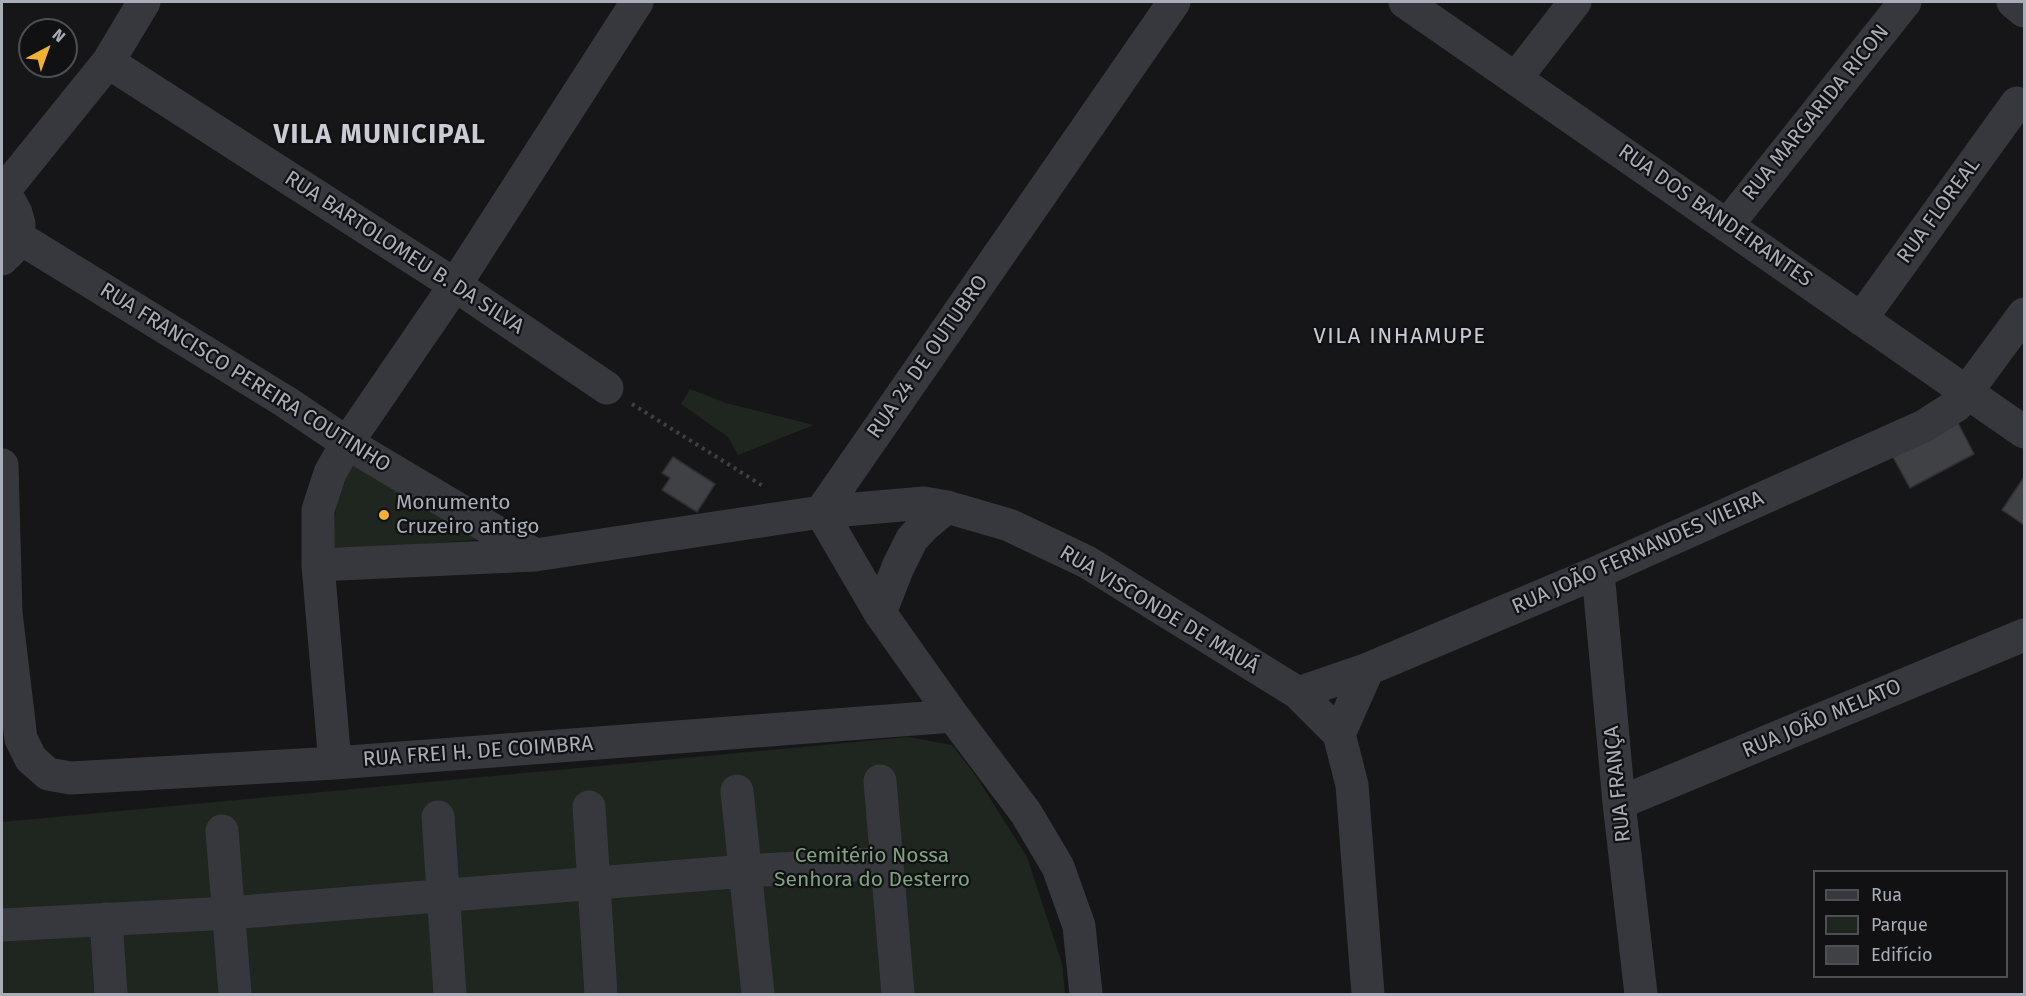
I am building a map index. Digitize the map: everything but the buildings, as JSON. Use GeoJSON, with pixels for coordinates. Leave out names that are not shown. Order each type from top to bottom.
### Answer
{"type":"FeatureCollection","features":[{"type":"Feature","properties":{"kind":"street"},"geometry":{"type":"LineString","coordinates":[[10,248],[19,224],[10,202],[2,194],[108,62],[144,2]]}},
{"type":"Feature","properties":{"kind":"street"},"geometry":{"type":"LineString","coordinates":[[335,763],[318,565],[318,510],[330,473],[347,443],[455,285],[637,2]]}},
{"type":"Feature","properties":{"kind":"street","name":"RUA 24 DE OUTUBRO"},"geometry":{"type":"LineString","coordinates":[[815,514],[1174,2]]}},
{"type":"Feature","properties":{"kind":"street","name":"RUA DOS BANDEIRANTES"},"geometry":{"type":"LineString","coordinates":[[1406,2],[2025,432]]}},
{"type":"Feature","properties":{"kind":"street"},"geometry":{"type":"LineString","coordinates":[[1516,78],[1575,2]]}},
{"type":"Feature","properties":{"kind":"street","name":"RUA MARGARIDA RICON"},"geometry":{"type":"LineString","coordinates":[[1728,224],[1905,2]]}},
{"type":"Feature","properties":{"kind":"street"},"geometry":{"type":"LineString","coordinates":[[2013,2],[2025,11]]}},
{"type":"Feature","properties":{"kind":"street","name":"RUA BARTOLOMEU B. DA SILVA"},"geometry":{"type":"LineString","coordinates":[[108,62],[455,285],[607,388]]}},
{"type":"Feature","properties":{"kind":"street","name":"RUA FLOREAL"},"geometry":{"type":"LineString","coordinates":[[1861,319],[2017,103]]}},
{"type":"Feature","properties":{"kind":"street","name":"RUA FRANCISCO PEREIRA COUTINHO"},"geometry":{"type":"LineString","coordinates":[[10,248],[286,402],[347,443],[535,555]]}},
{"type":"Feature","properties":{"kind":"street","name":"RUA JOÃO FERNANDES VIEIRA"},"geometry":{"type":"LineString","coordinates":[[1298,693],[1368,669],[1598,572],[1924,426],[1957,405],[2025,314]]}},
{"type":"Feature","properties":{"kind":"street"},"geometry":{"type":"LineString","coordinates":[[2,465],[4,613]]}},
{"type":"Feature","properties":{"kind":"street","name":"RUA VISCONDE DE MAUÁ"},"geometry":{"type":"LineString","coordinates":[[318,565],[535,555],[815,514],[924,503],[1009,525],[1087,562],[1298,693],[1339,734]]}},
{"type":"Feature","properties":{"kind":"street"},"geometry":{"type":"LineString","coordinates":[[880,613],[898,567],[912,540],[946,507]]}},
{"type":"Feature","properties":{"kind":"street"},"geometry":{"type":"LineString","coordinates":[[815,514],[880,613],[1026,813],[1058,867],[1079,926],[1086,994]]}},
{"type":"Feature","properties":{"kind":"street","name":"RUA FRANÇA"},"geometry":{"type":"LineString","coordinates":[[1598,572],[1619,803],[1641,994]]}},
{"type":"Feature","properties":{"kind":"street","name":"RUA FREI H. DE COIMBRA"},"geometry":{"type":"LineString","coordinates":[[4,613],[21,740],[31,759],[48,774],[71,778],[335,763],[953,716]]}},
{"type":"Feature","properties":{"kind":"street","name":"RUA JOÃO MELATO"},"geometry":{"type":"LineString","coordinates":[[1619,803],[2025,635]]}},
{"type":"Feature","properties":{"kind":"street"},"geometry":{"type":"LineString","coordinates":[[1368,669],[1339,734],[1352,785],[1368,994]]}},
{"type":"Feature","properties":{"kind":"street"},"geometry":{"type":"LineString","coordinates":[[880,781],[898,994]]}},
{"type":"Feature","properties":{"kind":"street"},"geometry":{"type":"LineString","coordinates":[[737,791],[758,994]]}},
{"type":"Feature","properties":{"kind":"street"},"geometry":{"type":"LineString","coordinates":[[589,807],[601,994]]}},
{"type":"Feature","properties":{"kind":"street"},"geometry":{"type":"LineString","coordinates":[[438,817],[450,994]]}},
{"type":"Feature","properties":{"kind":"street"},"geometry":{"type":"LineString","coordinates":[[222,831],[235,994]]}},
{"type":"Feature","properties":{"kind":"street"},"geometry":{"type":"LineString","coordinates":[[2,925],[229,913],[745,871],[887,863]]}},
{"type":"Feature","properties":{"kind":"street"},"geometry":{"type":"LineString","coordinates":[[106,919],[111,994]]}},
{"type":"Feature","properties":{"kind":"path"},"geometry":{"type":"LineString","coordinates":[[607,388],[815,514]]}},
{"type":"Feature","properties":{"kind":"green space"},"geometry":{"type":"Polygon","coordinates":[[[690,389],[726,403],[814,425],[738,455],[728,437],[681,404],[690,389]]]}},
{"type":"Feature","properties":{"kind":"green space"},"geometry":{"type":"Polygon","coordinates":[[[352,461],[487,539],[332,551],[336,506],[352,461]]]}},
{"type":"Feature","properties":{"kind":"green space","name":"Cemitério Nossa Senhora do Desterro"},"geometry":{"type":"Polygon","coordinates":[[[909,737],[952,745],[976,776],[1027,857],[1062,963],[1065,994],[2,994],[2,822],[909,737]]]}},
{"type":"Feature","properties":{"kind":"place","name":"Monumento Cruzeiro antigo"},"geometry":{"type":"Point","coordinates":[384,515]}},
{"type":"Feature","properties":{"kind":"district","name":"VILA MUNICIPAL"},"geometry":{"type":"Point","coordinates":[380,135]}},
{"type":"Feature","properties":{"kind":"district","name":"VILA INHAMUPE"},"geometry":{"type":"Point","coordinates":[1400,337]}}]}
